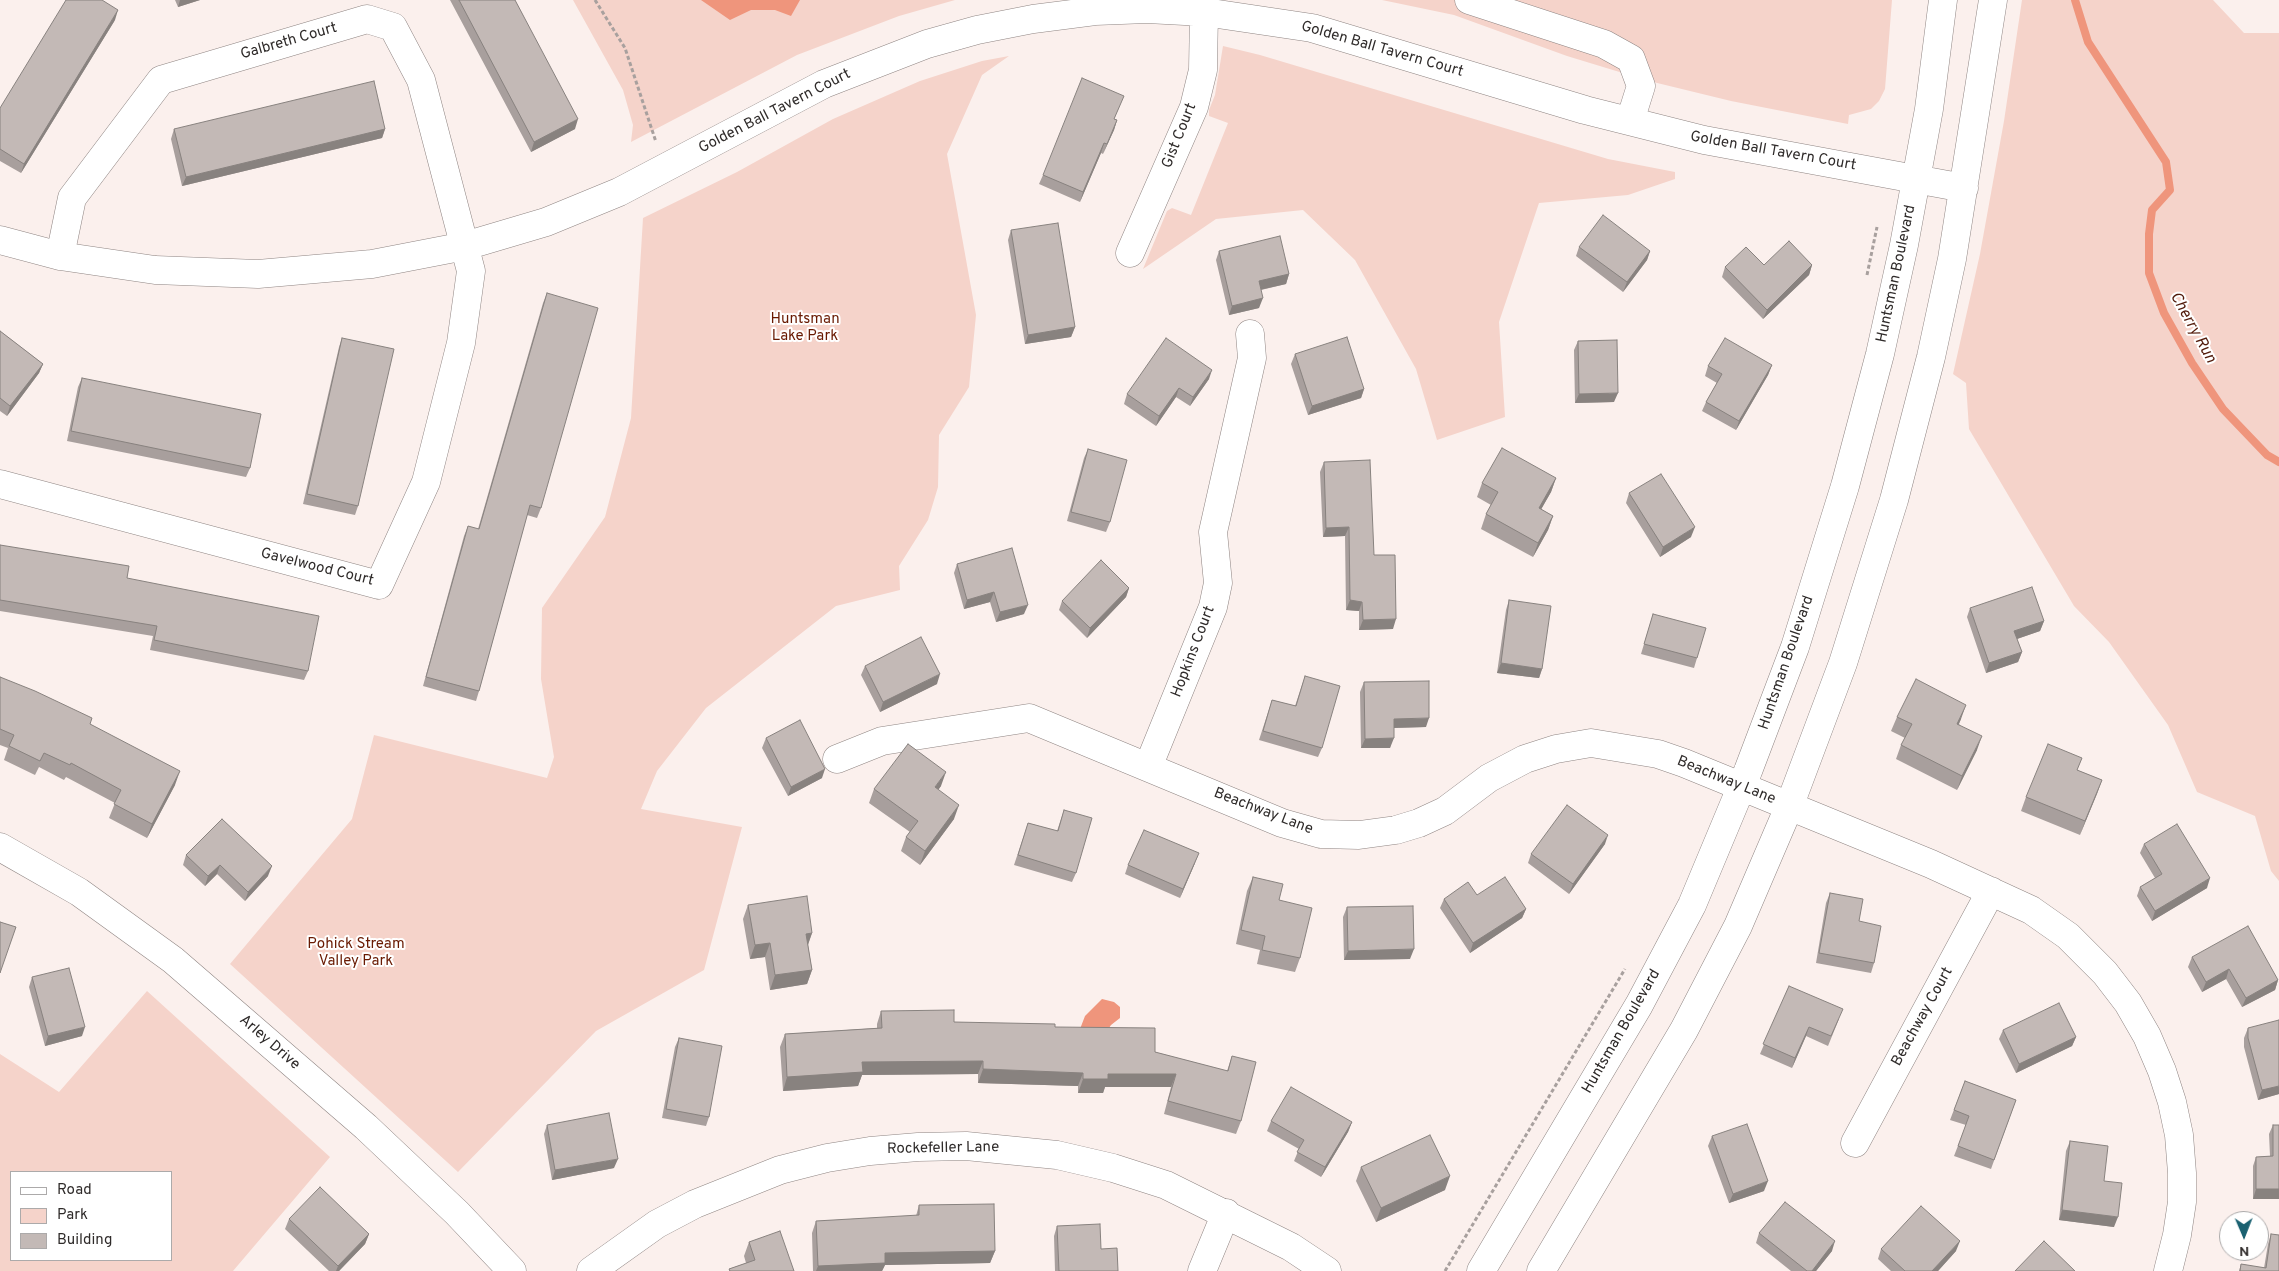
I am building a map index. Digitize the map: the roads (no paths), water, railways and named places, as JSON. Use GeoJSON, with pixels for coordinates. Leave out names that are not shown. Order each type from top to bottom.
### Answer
{"type":"FeatureCollection","features":[{"type":"Feature","properties":{"kind":"street"},"geometry":{"type":"LineString","coordinates":[[1469,0],[1604,44],[1631,59],[1641,86],[1630,121]]}},
{"type":"Feature","properties":{"kind":"street","name":"Huntsman Boulevard"},"geometry":{"type":"LineString","coordinates":[[1481,1271],[1639,1005],[1692,905],[1742,787],[1795,647],[1845,486],[1880,354],[1929,109],[1942,0]]}},
{"type":"Feature","properties":{"kind":"street"},"geometry":{"type":"LineString","coordinates":[[1540,1271],[1684,1030],[1738,926],[1789,807],[1843,664],[1894,500],[1931,357],[1952,259],[1993,0]]}},
{"type":"Feature","properties":{"kind":"street","name":"Golden Ball Tavern Court"},"geometry":{"type":"LineString","coordinates":[[0,240],[60,256],[155,270],[258,274],[372,264],[465,246],[546,222],[619,192],[824,84],[927,44],[987,28],[1095,11],[1148,9],[1204,12],[1312,28],[1630,121],[1704,140],[1964,188]]}},
{"type":"Feature","properties":{"kind":"street","name":"Gist Court"},"geometry":{"type":"LineString","coordinates":[[1130,253],[1194,107],[1203,70],[1204,12]]}},
{"type":"Feature","properties":{"kind":"street","name":"Galbreth Court"},"geometry":{"type":"LineString","coordinates":[[60,256],[72,198],[161,80],[367,19],[393,27],[421,80],[465,246]]}},
{"type":"Feature","properties":{"kind":"street","name":"Gavelwood Court"},"geometry":{"type":"LineString","coordinates":[[0,484],[378,585],[426,482],[431,464],[461,343],[471,271],[465,246]]}},
{"type":"Feature","properties":{"kind":"street","name":"Hopkins Court"},"geometry":{"type":"LineString","coordinates":[[1148,767],[1213,607],[1218,583],[1213,532],[1252,358],[1250,334]]}},
{"type":"Feature","properties":{"kind":"street","name":"Beachway Lane"},"geometry":{"type":"LineString","coordinates":[[837,759],[882,742],[1030,718],[1282,823],[1321,834],[1359,835],[1396,830],[1419,823],[1445,811],[1489,778],[1525,759],[1556,749],[1592,743],[1658,754],[1931,864],[2031,910],[2068,936],[2105,972],[2128,1003],[2147,1036],[2162,1070],[2172,1102],[2179,1136],[2182,1173],[2177,1235],[2168,1271]]}},
{"type":"Feature","properties":{"kind":"street","name":"Arley Drive"},"geometry":{"type":"LineString","coordinates":[[0,847],[80,892],[173,960],[366,1127],[457,1213],[512,1271]]}},
{"type":"Feature","properties":{"kind":"street","name":"Beachway Court"},"geometry":{"type":"LineString","coordinates":[[1855,1143],[1991,891]]}},
{"type":"Feature","properties":{"kind":"street","name":"Rockefeller Lane"},"geometry":{"type":"LineString","coordinates":[[590,1271],[658,1224],[695,1204],[734,1186],[780,1170],[827,1158],[909,1148],[966,1146],[1010,1149],[1057,1156],[1113,1168],[1166,1185],[1226,1213],[1291,1247],[1327,1271]]}},
{"type":"Feature","properties":{"kind":"street"},"geometry":{"type":"LineString","coordinates":[[1202,1271],[1226,1213]]}},
{"type":"Feature","properties":{"kind":"waterway","name":"Cherry Run"},"geometry":{"type":"LineString","coordinates":[[2075,0],[2088,42],[2166,162],[2170,190],[2152,210],[2149,234],[2149,273],[2164,313],[2192,363],[2223,409],[2267,455],[2279,462]]}},
{"type":"Feature","properties":{"kind":"park label","name":"Huntsman Lake Park"},"geometry":{"type":"Point","coordinates":[805,328]}},
{"type":"Feature","properties":{"kind":"park label","name":"Pohick Stream Valley Park"},"geometry":{"type":"Point","coordinates":[356,954]}}]}
